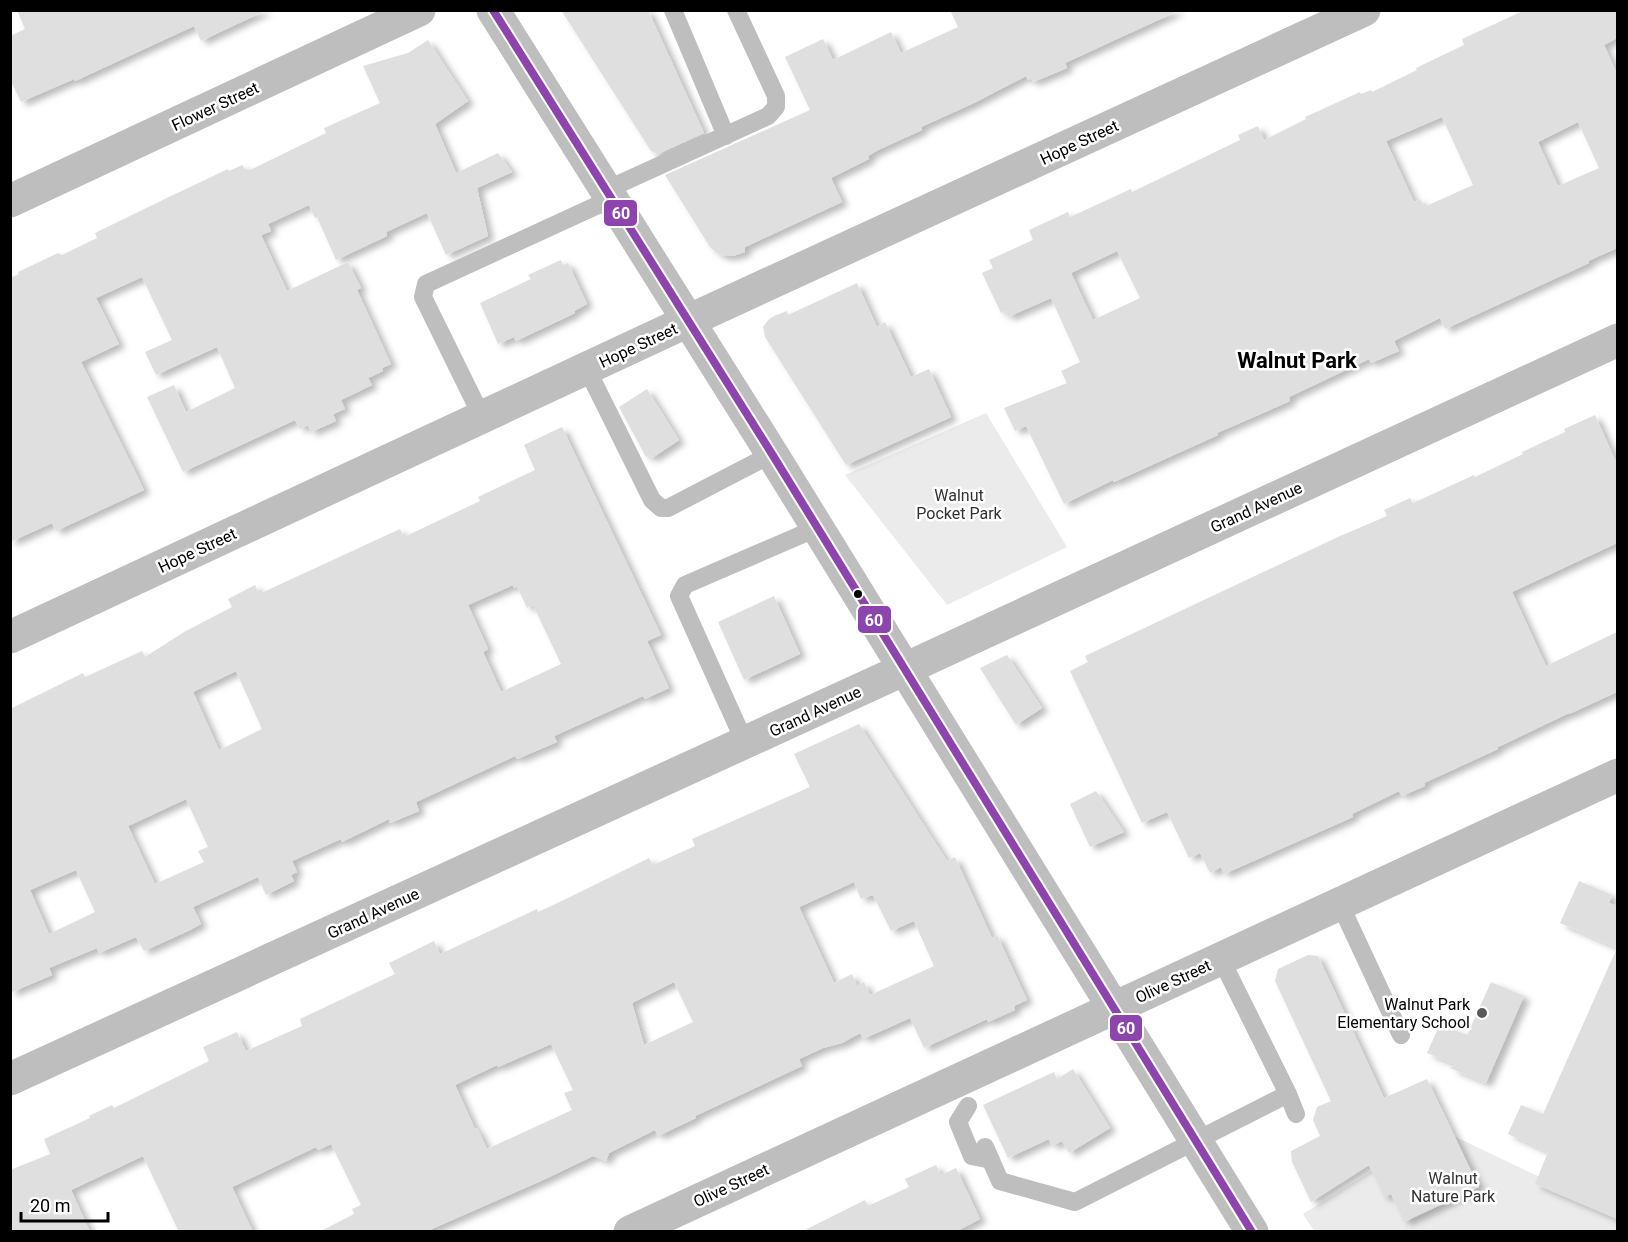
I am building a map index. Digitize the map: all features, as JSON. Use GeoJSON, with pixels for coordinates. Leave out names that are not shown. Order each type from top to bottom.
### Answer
{"type":"FeatureCollection","features":[{"type":"Feature","properties":{"kind":"street","name":"Flower Street"},"geometry":{"type":"LineString","coordinates":[[10,201],[419,10]]}},
{"type":"Feature","properties":{"kind":"street"},"geometry":{"type":"LineString","coordinates":[[493,10],[772,454],[1251,1232]]}},
{"type":"Feature","properties":{"kind":"street","name":"Hope Street"},"geometry":{"type":"LineString","coordinates":[[10,637],[688,321],[1364,10]]}},
{"type":"Feature","properties":{"kind":"street","name":"Grand Avenue"},"geometry":{"type":"LineString","coordinates":[[10,1079],[745,743],[1617,340]]}},
{"type":"Feature","properties":{"kind":"street","name":"Olive Street"},"geometry":{"type":"LineString","coordinates":[[630,1232],[966,1102],[1114,1008],[1617,775]]}},
{"type":"Feature","properties":{"kind":"lane"},"geometry":{"type":"LineString","coordinates":[[673,10],[726,136]]}},
{"type":"Feature","properties":{"kind":"lane"},"geometry":{"type":"LineString","coordinates":[[482,417],[423,297],[426,284],[768,116],[776,107],[776,96],[736,10]]}},
{"type":"Feature","properties":{"kind":"lane"},"geometry":{"type":"LineString","coordinates":[[587,369],[652,500],[661,508],[668,508],[772,454]]}},
{"type":"Feature","properties":{"kind":"lane"},"geometry":{"type":"LineString","coordinates":[[745,743],[679,596],[685,585],[817,528]]}},
{"type":"Feature","properties":{"kind":"lane"},"geometry":{"type":"LineString","coordinates":[[1340,904],[1401,1035]]}},
{"type":"Feature","properties":{"kind":"lane"},"geometry":{"type":"LineString","coordinates":[[1221,959],[1296,1114]]}},
{"type":"Feature","properties":{"kind":"lane"},"geometry":{"type":"LineString","coordinates":[[966,1102],[958,1122],[972,1156],[988,1153],[1000,1181],[1075,1202],[1288,1094]]}},
{"type":"Feature","properties":{"kind":"green space","name":"Walnut Pocket Park"},"geometry":{"type":"Polygon","coordinates":[[[986,413],[1067,547],[947,605],[845,475],[986,413]]]}},
{"type":"Feature","properties":{"kind":"green space","name":"Walnut Nature Park"},"geometry":{"type":"Polygon","coordinates":[[[1456,1137],[1617,1214],[1617,1231],[1314,1231],[1303,1214],[1380,1166],[1456,1137]]]}},
{"type":"Feature","properties":{"kind":"building"},"geometry":{"type":"Polygon","coordinates":[[[17,10],[267,10],[201,41],[194,26],[75,81],[74,79],[21,102],[10,79],[10,36],[25,29],[17,10]]]}},
{"type":"Feature","properties":{"kind":"building"},"geometry":{"type":"Polygon","coordinates":[[[561,10],[648,10],[704,133],[658,154],[651,151],[561,10]]]}},
{"type":"Feature","properties":{"kind":"building"},"geometry":{"type":"Polygon","coordinates":[[[950,10],[1180,10],[1065,63],[1067,68],[1033,82],[1026,76],[878,150],[868,156],[869,159],[831,178],[842,202],[745,247],[745,252],[723,256],[710,247],[665,175],[810,110],[785,57],[823,39],[833,60],[891,32],[901,53],[958,27],[950,10]]]}},
{"type":"Feature","properties":{"kind":"building"},"geometry":{"type":"Polygon","coordinates":[[[1525,10],[1617,10],[1617,38],[1604,45],[1617,74],[1617,248],[1445,329],[1440,318],[1394,341],[1399,351],[1371,363],[1369,359],[1289,397],[1290,401],[1064,504],[1026,426],[1015,431],[1004,408],[1067,383],[1061,371],[1080,362],[1051,298],[1008,317],[1006,311],[1001,313],[982,273],[993,268],[989,260],[1033,240],[1029,230],[1068,212],[1070,217],[1131,189],[1132,192],[1240,140],[1238,135],[1258,126],[1264,140],[1306,119],[1305,117],[1360,92],[1361,94],[1371,90],[1372,92],[1417,70],[1416,68],[1464,45],[1462,39],[1525,10]],[[1442,117],[1386,141],[1414,202],[1420,199],[1424,207],[1473,185],[1442,117]],[[1578,122],[1538,142],[1558,186],[1599,168],[1578,122]],[[1117,251],[1071,273],[1093,320],[1140,298],[1117,251]]]}},
{"type":"Feature","properties":{"kind":"building"},"geometry":{"type":"Polygon","coordinates":[[[428,40],[468,101],[435,124],[456,173],[498,153],[512,172],[477,188],[488,236],[446,255],[427,213],[386,232],[387,236],[336,260],[317,217],[315,218],[309,205],[268,224],[271,231],[261,235],[287,291],[348,262],[361,288],[357,290],[391,364],[382,368],[383,371],[368,378],[372,385],[341,400],[345,409],[333,414],[336,421],[311,432],[308,425],[300,429],[295,420],[183,472],[147,397],[174,385],[186,412],[235,388],[217,347],[156,375],[145,352],[172,340],[142,277],[96,298],[119,344],[81,362],[144,490],[56,531],[52,523],[10,542],[10,278],[58,253],[62,255],[97,238],[95,233],[228,169],[229,171],[242,165],[246,170],[250,170],[326,133],[324,128],[380,103],[363,66],[408,53],[428,40]]]}},
{"type":"Feature","properties":{"kind":"building"},"geometry":{"type":"Polygon","coordinates":[[[561,260],[563,265],[568,263],[587,304],[574,311],[575,313],[516,341],[514,337],[498,344],[480,303],[531,279],[528,275],[561,260]]]}},
{"type":"Feature","properties":{"kind":"building"},"geometry":{"type":"Polygon","coordinates":[[[857,283],[877,327],[885,322],[911,377],[929,369],[951,417],[846,465],[765,337],[763,327],[774,316],[787,311],[788,315],[857,283]]]}},
{"type":"Feature","properties":{"kind":"building"},"geometry":{"type":"Polygon","coordinates":[[[647,389],[679,440],[652,458],[650,455],[646,457],[619,407],[647,389]]]}},
{"type":"Feature","properties":{"kind":"building"},"geometry":{"type":"Polygon","coordinates":[[[1595,415],[1617,464],[1617,543],[1512,592],[1546,666],[1617,632],[1617,692],[1424,783],[1425,786],[1402,796],[1399,791],[1352,814],[1353,817],[1224,874],[1221,867],[1210,873],[1200,853],[1189,858],[1167,812],[1142,823],[1070,671],[1088,662],[1085,656],[1387,516],[1384,510],[1410,498],[1413,503],[1474,475],[1475,477],[1595,415]]]}},
{"type":"Feature","properties":{"kind":"building"},"geometry":{"type":"Polygon","coordinates":[[[562,427],[661,635],[647,641],[669,688],[645,699],[643,696],[554,736],[557,742],[517,759],[515,756],[416,802],[419,811],[390,823],[389,819],[342,842],[341,839],[292,861],[297,872],[291,875],[294,881],[266,895],[258,877],[193,907],[201,924],[188,931],[144,951],[136,937],[99,953],[97,948],[49,968],[52,975],[10,993],[10,709],[83,673],[85,677],[142,651],[145,657],[184,632],[232,607],[228,599],[255,585],[259,594],[400,529],[404,537],[480,501],[478,497],[535,470],[524,445],[562,427]],[[513,585],[468,605],[488,649],[483,652],[501,692],[561,664],[533,605],[527,608],[517,586],[514,588],[513,585]],[[236,671],[193,692],[219,750],[262,729],[236,671]],[[186,799],[128,826],[155,884],[204,862],[198,851],[208,847],[186,799]],[[76,870],[30,890],[49,934],[95,912],[76,870]]]}},
{"type":"Feature","properties":{"kind":"building"},"geometry":{"type":"Polygon","coordinates":[[[774,596],[800,654],[744,680],[718,622],[774,596]]]}},
{"type":"Feature","properties":{"kind":"building"},"geometry":{"type":"Polygon","coordinates":[[[1007,655],[1042,708],[1016,725],[980,668],[1007,655]]]}},
{"type":"Feature","properties":{"kind":"building"},"geometry":{"type":"Polygon","coordinates":[[[859,724],[947,861],[955,857],[992,938],[997,935],[1027,1000],[1014,1006],[1015,1010],[988,1022],[987,1019],[924,1048],[910,1018],[863,1039],[860,1033],[842,1043],[823,1048],[799,1059],[802,1066],[695,1116],[696,1118],[658,1136],[655,1130],[609,1153],[606,1161],[593,1156],[425,1232],[319,1232],[354,1214],[352,1209],[361,1205],[331,1144],[318,1150],[316,1147],[232,1187],[253,1232],[179,1232],[143,1156],[71,1190],[90,1232],[10,1232],[10,1170],[50,1154],[44,1139],[112,1105],[114,1108],[209,1061],[203,1047],[237,1032],[246,1051],[302,1026],[300,1019],[395,974],[389,963],[434,941],[440,954],[537,909],[538,912],[649,858],[653,865],[695,846],[692,839],[810,787],[794,754],[859,724]],[[854,882],[799,907],[834,983],[852,974],[857,986],[864,982],[870,995],[934,966],[914,921],[891,931],[873,895],[861,899],[854,882]],[[674,982],[632,1003],[644,1045],[693,1022],[674,982]],[[551,1044],[498,1067],[497,1065],[455,1085],[487,1149],[572,1110],[564,1093],[573,1090],[551,1044]]]}},
{"type":"Feature","properties":{"kind":"building"},"geometry":{"type":"Polygon","coordinates":[[[1096,791],[1124,832],[1090,847],[1070,804],[1096,791]]]}},
{"type":"Feature","properties":{"kind":"building"},"geometry":{"type":"Polygon","coordinates":[[[1579,881],[1612,895],[1609,903],[1617,906],[1617,948],[1560,923],[1579,881]]]}},
{"type":"Feature","properties":{"kind":"building"},"geometry":{"type":"Polygon","coordinates":[[[1617,948],[1617,1219],[1535,1184],[1548,1152],[1508,1134],[1521,1105],[1543,1114],[1617,948]]]}},
{"type":"Feature","properties":{"kind":"building"},"geometry":{"type":"Polygon","coordinates":[[[1308,955],[1318,956],[1384,1098],[1427,1079],[1479,1187],[1404,1222],[1391,1194],[1384,1197],[1369,1165],[1311,1202],[1292,1162],[1291,1151],[1320,1136],[1313,1120],[1317,1107],[1331,1101],[1275,981],[1278,969],[1308,955]]]}},
{"type":"Feature","properties":{"kind":"building"},"geometry":{"type":"Polygon","coordinates":[[[1491,982],[1524,996],[1486,1083],[1450,1068],[1456,1065],[1427,1053],[1440,1024],[1467,1035],[1491,982]]]}},
{"type":"Feature","properties":{"kind":"building"},"geometry":{"type":"Polygon","coordinates":[[[1073,1069],[1110,1128],[1069,1153],[1062,1141],[1052,1146],[1049,1139],[1008,1158],[983,1105],[1054,1072],[1057,1079],[1073,1069]]]}},
{"type":"Feature","properties":{"kind":"building"},"geometry":{"type":"Polygon","coordinates":[[[936,1165],[941,1175],[956,1168],[980,1219],[955,1232],[801,1232],[865,1200],[868,1206],[909,1187],[905,1179],[936,1165]]]}},
{"type":"Feature","properties":{"kind":"transit line","name":"60"},"geometry":{"type":"LineString","coordinates":[[493,10],[772,454],[1252,1232]]}},
{"type":"Feature","properties":{"kind":"place","name":"Walnut Park Elementary School"},"geometry":{"type":"Point","coordinates":[1482,1013]}},
{"type":"Feature","properties":{"kind":"district","name":"Walnut Park"},"geometry":{"type":"Point","coordinates":[1297,360]}}]}
